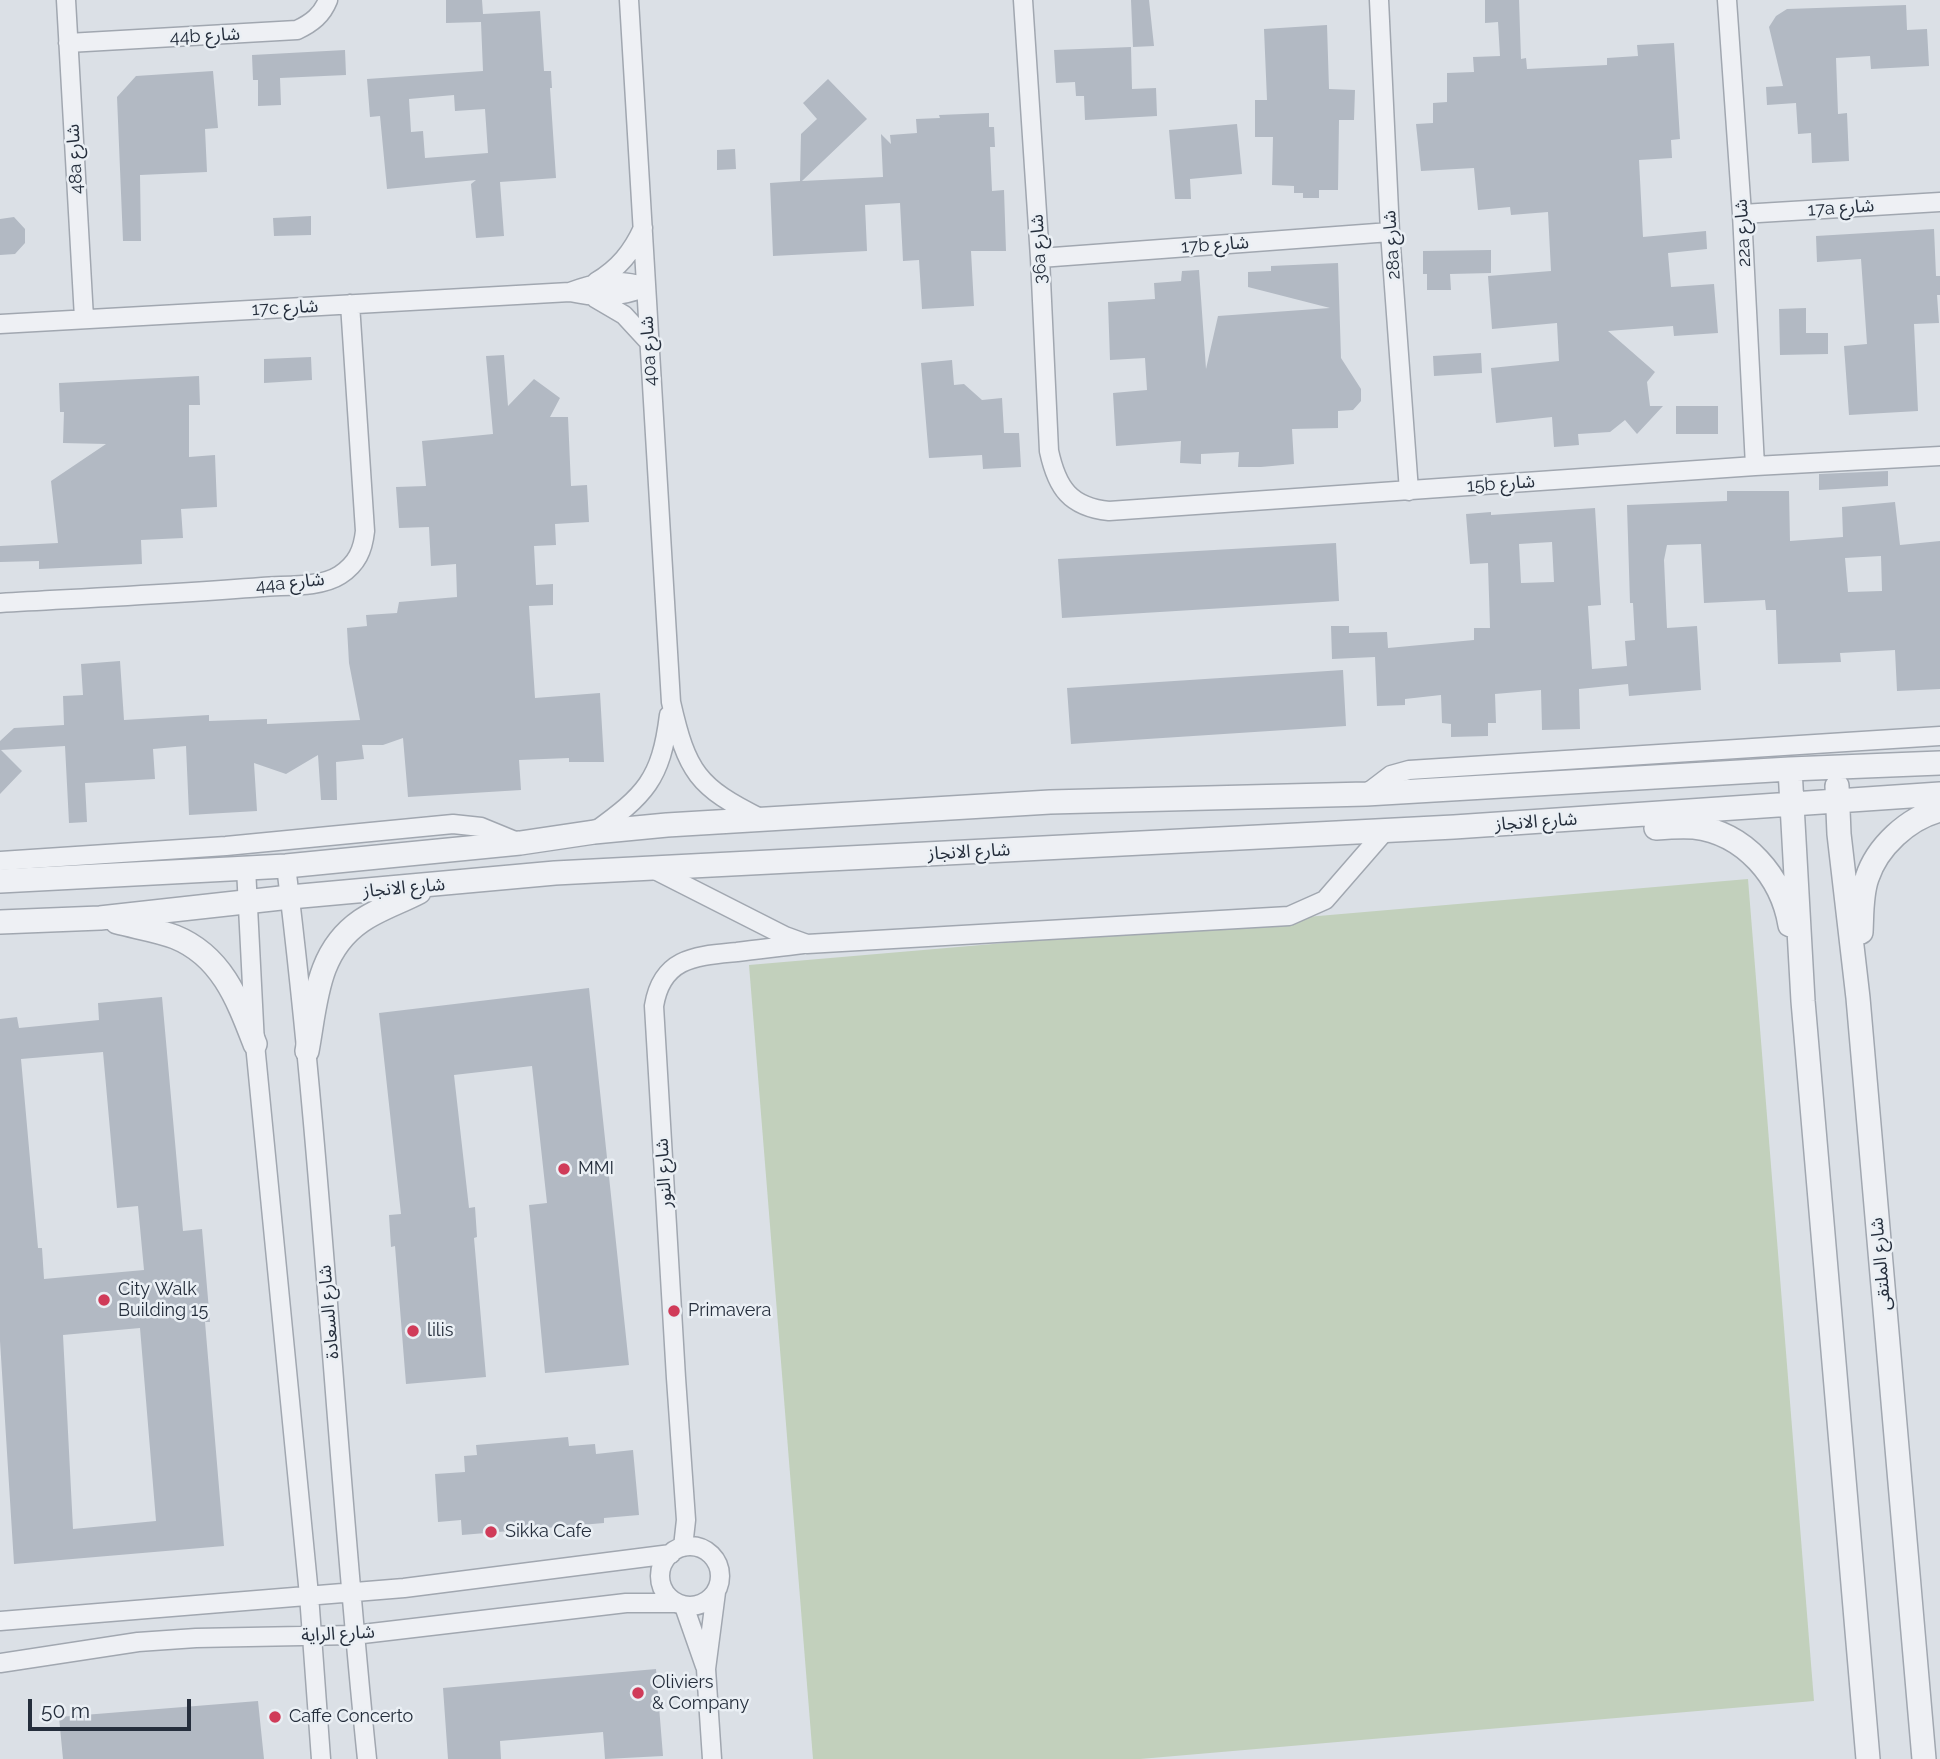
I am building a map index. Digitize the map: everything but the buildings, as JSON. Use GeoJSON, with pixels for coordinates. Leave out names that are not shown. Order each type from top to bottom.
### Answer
{"type":"FeatureCollection","features":[{"type":"Feature","properties":{"kind":"street","name":"48a شارع"},"geometry":{"type":"LineString","coordinates":[[66,0],[84,318]]}},
{"type":"Feature","properties":{"kind":"street","name":"44b شارع"},"geometry":{"type":"LineString","coordinates":[[68,43],[297,30],[312,22],[328,0]]}},
{"type":"Feature","properties":{"kind":"street","name":"40a شارع"},"geometry":{"type":"LineString","coordinates":[[629,0],[671,702],[681,746],[697,774],[720,796],[763,819]]}},
{"type":"Feature","properties":{"kind":"street","name":"36a شارع"},"geometry":{"type":"LineString","coordinates":[[1023,0],[1040,258],[1049,451],[1058,481],[1066,494]]}},
{"type":"Feature","properties":{"kind":"street","name":"28a شارع"},"geometry":{"type":"LineString","coordinates":[[1379,0],[1390,232],[1409,491]]}},
{"type":"Feature","properties":{"kind":"street","name":"22a شارع"},"geometry":{"type":"LineString","coordinates":[[1727,0],[1742,214],[1755,466]]}},
{"type":"Feature","properties":{"kind":"street","name":"17a شارع"},"geometry":{"type":"LineString","coordinates":[[1742,214],[1940,202]]}},
{"type":"Feature","properties":{"kind":"street"},"geometry":{"type":"LineString","coordinates":[[593,290],[624,261],[643,228]]}},
{"type":"Feature","properties":{"kind":"street","name":"17b شارع"},"geometry":{"type":"LineString","coordinates":[[1040,258],[1390,232]]}},
{"type":"Feature","properties":{"kind":"street","name":"17c شارع"},"geometry":{"type":"LineString","coordinates":[[0,324],[593,290],[620,296],[646,287]]}},
{"type":"Feature","properties":{"kind":"street","name":"17c شارع"},"geometry":{"type":"LineString","coordinates":[[593,290],[624,315],[648,341]]}},
{"type":"Feature","properties":{"kind":"street","name":"44a شارع"},"geometry":{"type":"LineString","coordinates":[[0,603],[321,582],[339,576],[353,565],[363,549],[365,531],[350,304]]}},
{"type":"Feature","properties":{"kind":"street","name":"15b شارع"},"geometry":{"type":"LineString","coordinates":[[1066,494],[1093,509],[1109,511],[1755,466],[1940,456]]}},
{"type":"Feature","properties":{"kind":"street","name":"40a شارع"},"geometry":{"type":"LineString","coordinates":[[594,832],[637,799],[649,785],[662,757],[671,702]]}},
{"type":"Feature","properties":{"kind":"street"},"geometry":{"type":"LineString","coordinates":[[1366,794],[1391,775],[1409,770],[1940,736]]}},
{"type":"Feature","properties":{"kind":"street","name":"شارع الانجاز"},"geometry":{"type":"LineString","coordinates":[[0,881],[286,866],[520,843],[594,832],[763,819],[1050,802],[1366,794],[1940,763]]}},
{"type":"Feature","properties":{"kind":"street"},"geometry":{"type":"LineString","coordinates":[[1790,769],[1803,1001],[1868,1759]]}},
{"type":"Feature","properties":{"kind":"street","name":"شارع الملتقى"},"geometry":{"type":"LineString","coordinates":[[1836,769],[1839,834],[1858,998],[1924,1759]]}},
{"type":"Feature","properties":{"kind":"street","name":"شارع الانجاز"},"geometry":{"type":"LineString","coordinates":[[0,922],[100,918],[290,897],[555,873],[1385,831],[1940,794]]}},
{"type":"Feature","properties":{"kind":"street"},"geometry":{"type":"LineString","coordinates":[[1858,998],[1862,906],[1867,878],[1878,856],[1893,837],[1912,822],[1940,810]]}},
{"type":"Feature","properties":{"kind":"street"},"geometry":{"type":"LineString","coordinates":[[0,861],[226,846],[453,824],[481,827],[520,843]]}},
{"type":"Feature","properties":{"kind":"street"},"geometry":{"type":"LineString","coordinates":[[1454,827],[1524,837],[1694,827],[1716,832],[1737,842],[1769,873],[1780,892],[1788,914],[1803,1001]]}},
{"type":"Feature","properties":{"kind":"street","name":"شارع النور"},"geometry":{"type":"LineString","coordinates":[[684,1549],[686,1520],[654,1006],[666,975],[674,967],[693,957],[807,944],[1289,916],[1325,900],[1385,831]]}},
{"type":"Feature","properties":{"kind":"street","name":"شارع السعادة"},"geometry":{"type":"LineString","coordinates":[[286,866],[307,1051],[354,1635],[367,1759]]}},
{"type":"Feature","properties":{"kind":"street"},"geometry":{"type":"LineString","coordinates":[[246,868],[255,1044],[309,1595],[321,1759]]}},
{"type":"Feature","properties":{"kind":"street"},"geometry":{"type":"LineString","coordinates":[[651,868],[795,941],[807,944]]}},
{"type":"Feature","properties":{"kind":"street"},"geometry":{"type":"LineString","coordinates":[[307,1051],[318,986],[324,967],[337,943],[362,921],[431,886]]}},
{"type":"Feature","properties":{"kind":"street"},"geometry":{"type":"LineString","coordinates":[[100,918],[176,938],[197,949],[229,982],[255,1044]]}},
{"type":"Feature","properties":{"kind":"street"},"geometry":{"type":"LineString","coordinates":[[0,1621],[309,1595],[352,1594],[684,1549],[707,1551],[719,1565],[720,1583],[716,1592],[706,1669],[712,1759]]}},
{"type":"Feature","properties":{"kind":"street"},"geometry":{"type":"LineString","coordinates":[[684,1549],[665,1561],[660,1579],[663,1589],[680,1604],[706,1669]]}},
{"type":"Feature","properties":{"kind":"street"},"geometry":{"type":"LineString","coordinates":[[680,1604],[702,1604],[716,1592]]}},
{"type":"Feature","properties":{"kind":"street","name":"شارع الراية"},"geometry":{"type":"LineString","coordinates":[[0,1663],[138,1642],[196,1638],[354,1635],[626,1603],[680,1604]]}},
{"type":"Feature","properties":{"kind":"green space"},"geometry":{"type":"Polygon","coordinates":[[[1748,879],[1814,1701],[1140,1759],[813,1759],[749,965],[1748,879]]]}},
{"type":"Feature","properties":{"kind":"place","name":"MMI"},"geometry":{"type":"Point","coordinates":[564,1169]}},
{"type":"Feature","properties":{"kind":"place","name":"City Walk Building 15"},"geometry":{"type":"Point","coordinates":[104,1300]}},
{"type":"Feature","properties":{"kind":"place","name":"Primavera"},"geometry":{"type":"Point","coordinates":[674,1311]}},
{"type":"Feature","properties":{"kind":"place","name":"lilis"},"geometry":{"type":"Point","coordinates":[413,1331]}},
{"type":"Feature","properties":{"kind":"place","name":"Sikka Cafe"},"geometry":{"type":"Point","coordinates":[491,1532]}},
{"type":"Feature","properties":{"kind":"place","name":"Oliviers & Company"},"geometry":{"type":"Point","coordinates":[638,1693]}},
{"type":"Feature","properties":{"kind":"place","name":"Caffe Concerto"},"geometry":{"type":"Point","coordinates":[275,1717]}}]}
